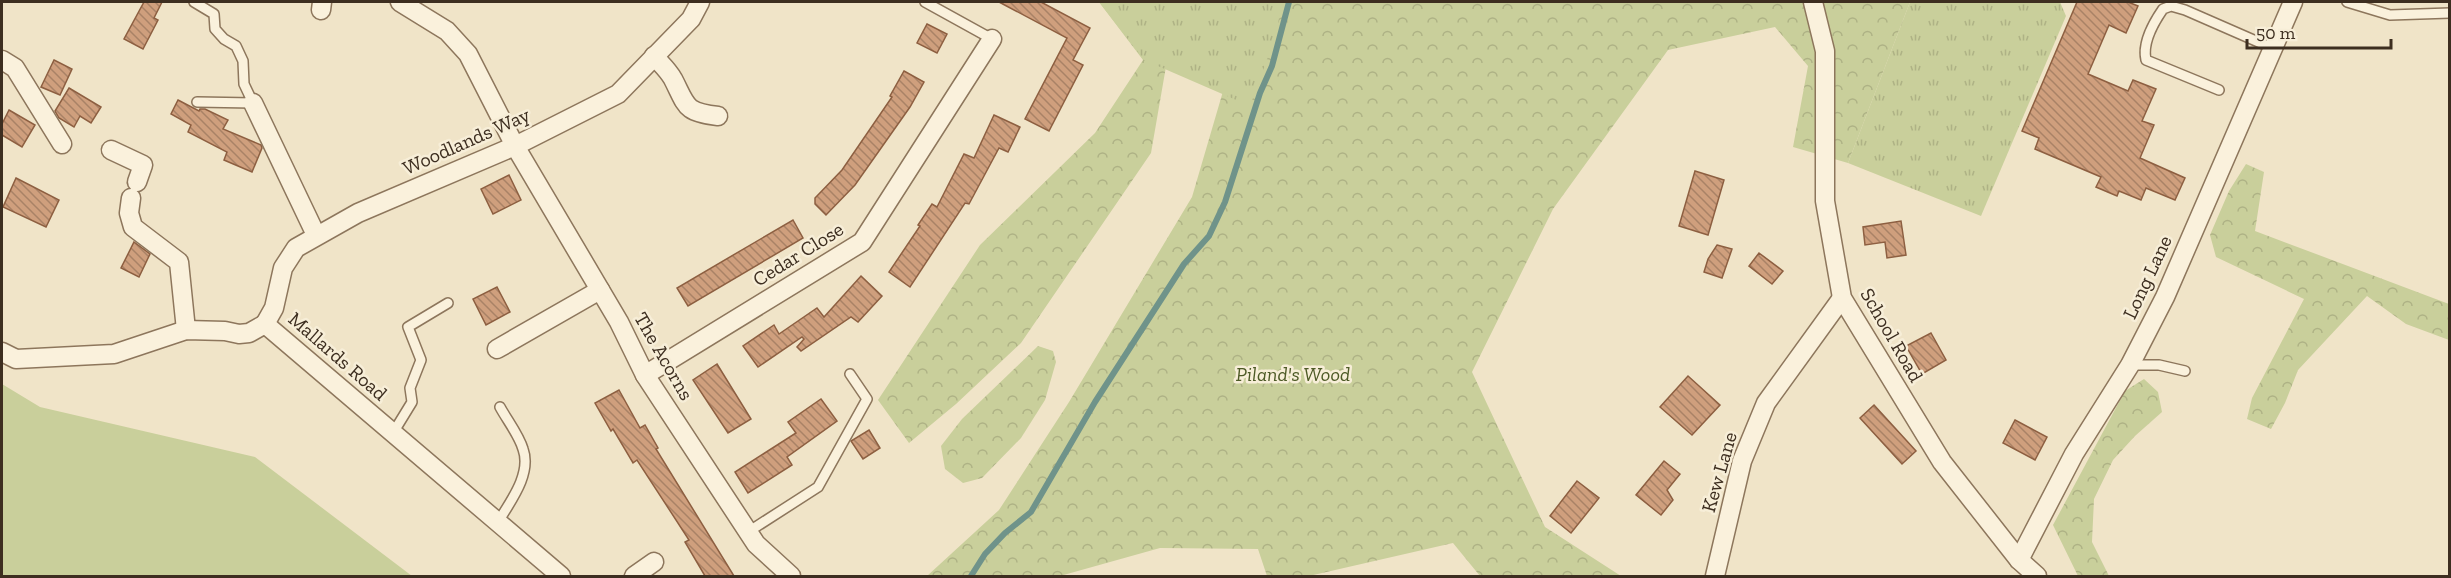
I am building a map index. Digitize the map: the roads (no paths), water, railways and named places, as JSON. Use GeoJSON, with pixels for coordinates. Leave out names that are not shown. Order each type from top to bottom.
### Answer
{"type":"FeatureCollection","features":[{"type":"Feature","properties":{"kind":"street","name":"The Acorns"},"geometry":{"type":"LineString","coordinates":[[400,2],[447,31],[468,54],[515,146],[619,322],[645,375],[752,538],[791,576]]}},
{"type":"Feature","properties":{"kind":"street","name":"Woodlands Way"},"geometry":{"type":"LineString","coordinates":[[265,324],[274,308],[280,279],[296,248],[358,213],[515,146],[618,94],[691,19],[700,2]]}},
{"type":"Feature","properties":{"kind":"street","name":"School Road"},"geometry":{"type":"LineString","coordinates":[[1813,2],[1825,51],[1825,201],[1842,298],[1942,462],[2019,560],[2037,576]]}},
{"type":"Feature","properties":{"kind":"street","name":"Long Lane"},"geometry":{"type":"LineString","coordinates":[[2019,560],[2074,454],[2130,365],[2165,297],[2293,2]]}},
{"type":"Feature","properties":{"kind":"street","name":"Cedar Close"},"geometry":{"type":"LineString","coordinates":[[645,375],[862,242],[992,39]]}},
{"type":"Feature","properties":{"kind":"street"},"geometry":{"type":"LineString","coordinates":[[654,56],[666,68],[679,96],[691,109],[701,114],[718,116]]}},
{"type":"Feature","properties":{"kind":"street"},"geometry":{"type":"LineString","coordinates":[[2,60],[15,68],[62,144]]}},
{"type":"Feature","properties":{"kind":"street"},"geometry":{"type":"LineString","coordinates":[[253,103],[316,235]]}},
{"type":"Feature","properties":{"kind":"street"},"geometry":{"type":"LineString","coordinates":[[111,150],[143,165],[129,213],[133,227],[179,262],[186,330]]}},
{"type":"Feature","properties":{"kind":"street"},"geometry":{"type":"LineString","coordinates":[[497,350],[600,290]]}},
{"type":"Feature","properties":{"kind":"street","name":"Kew Lane"},"geometry":{"type":"LineString","coordinates":[[1715,576],[1742,461],[1766,404],[1842,298]]}},
{"type":"Feature","properties":{"kind":"street","name":"Mallards Road"},"geometry":{"type":"LineString","coordinates":[[2,352],[16,359],[114,354],[186,330],[225,331],[239,334],[249,333],[265,324],[561,576]]}},
{"type":"Feature","properties":{"kind":"street"},"geometry":{"type":"LineString","coordinates":[[634,576],[654,562]]}},
{"type":"Feature","properties":{"kind":"lane"},"geometry":{"type":"LineString","coordinates":[[194,2],[214,14],[214,29],[236,46],[243,61],[244,84],[253,103],[197,102]]}},
{"type":"Feature","properties":{"kind":"lane"},"geometry":{"type":"LineString","coordinates":[[925,2],[992,39]]}},
{"type":"Feature","properties":{"kind":"lane"},"geometry":{"type":"LineString","coordinates":[[2347,2],[2390,15],[2450,13]]}},
{"type":"Feature","properties":{"kind":"lane"},"geometry":{"type":"LineString","coordinates":[[2219,90],[2146,60],[2144,52],[2146,44],[2163,9],[2171,6],[2185,10],[2272,48]]}},
{"type":"Feature","properties":{"kind":"lane"},"geometry":{"type":"LineString","coordinates":[[393,433],[412,402],[410,388],[421,360],[408,327],[448,303]]}},
{"type":"Feature","properties":{"kind":"lane"},"geometry":{"type":"LineString","coordinates":[[2130,365],[2159,365],[2185,371]]}},
{"type":"Feature","properties":{"kind":"lane"},"geometry":{"type":"LineString","coordinates":[[776,576],[752,538],[818,487],[867,399],[850,374]]}},
{"type":"Feature","properties":{"kind":"lane"},"geometry":{"type":"LineString","coordinates":[[498,522],[518,488],[525,464],[523,449],[500,407]]}},
{"type":"Feature","properties":{"kind":"waterway"},"geometry":{"type":"LineString","coordinates":[[971,576],[985,554],[1005,533],[1031,512],[1095,402],[1184,264],[1209,236],[1225,202],[1260,93],[1272,66],[1289,2]]}},
{"type":"Feature","properties":{"kind":"park label","name":"Piland's Wood"},"geometry":{"type":"Point","coordinates":[1293,374]}}]}
